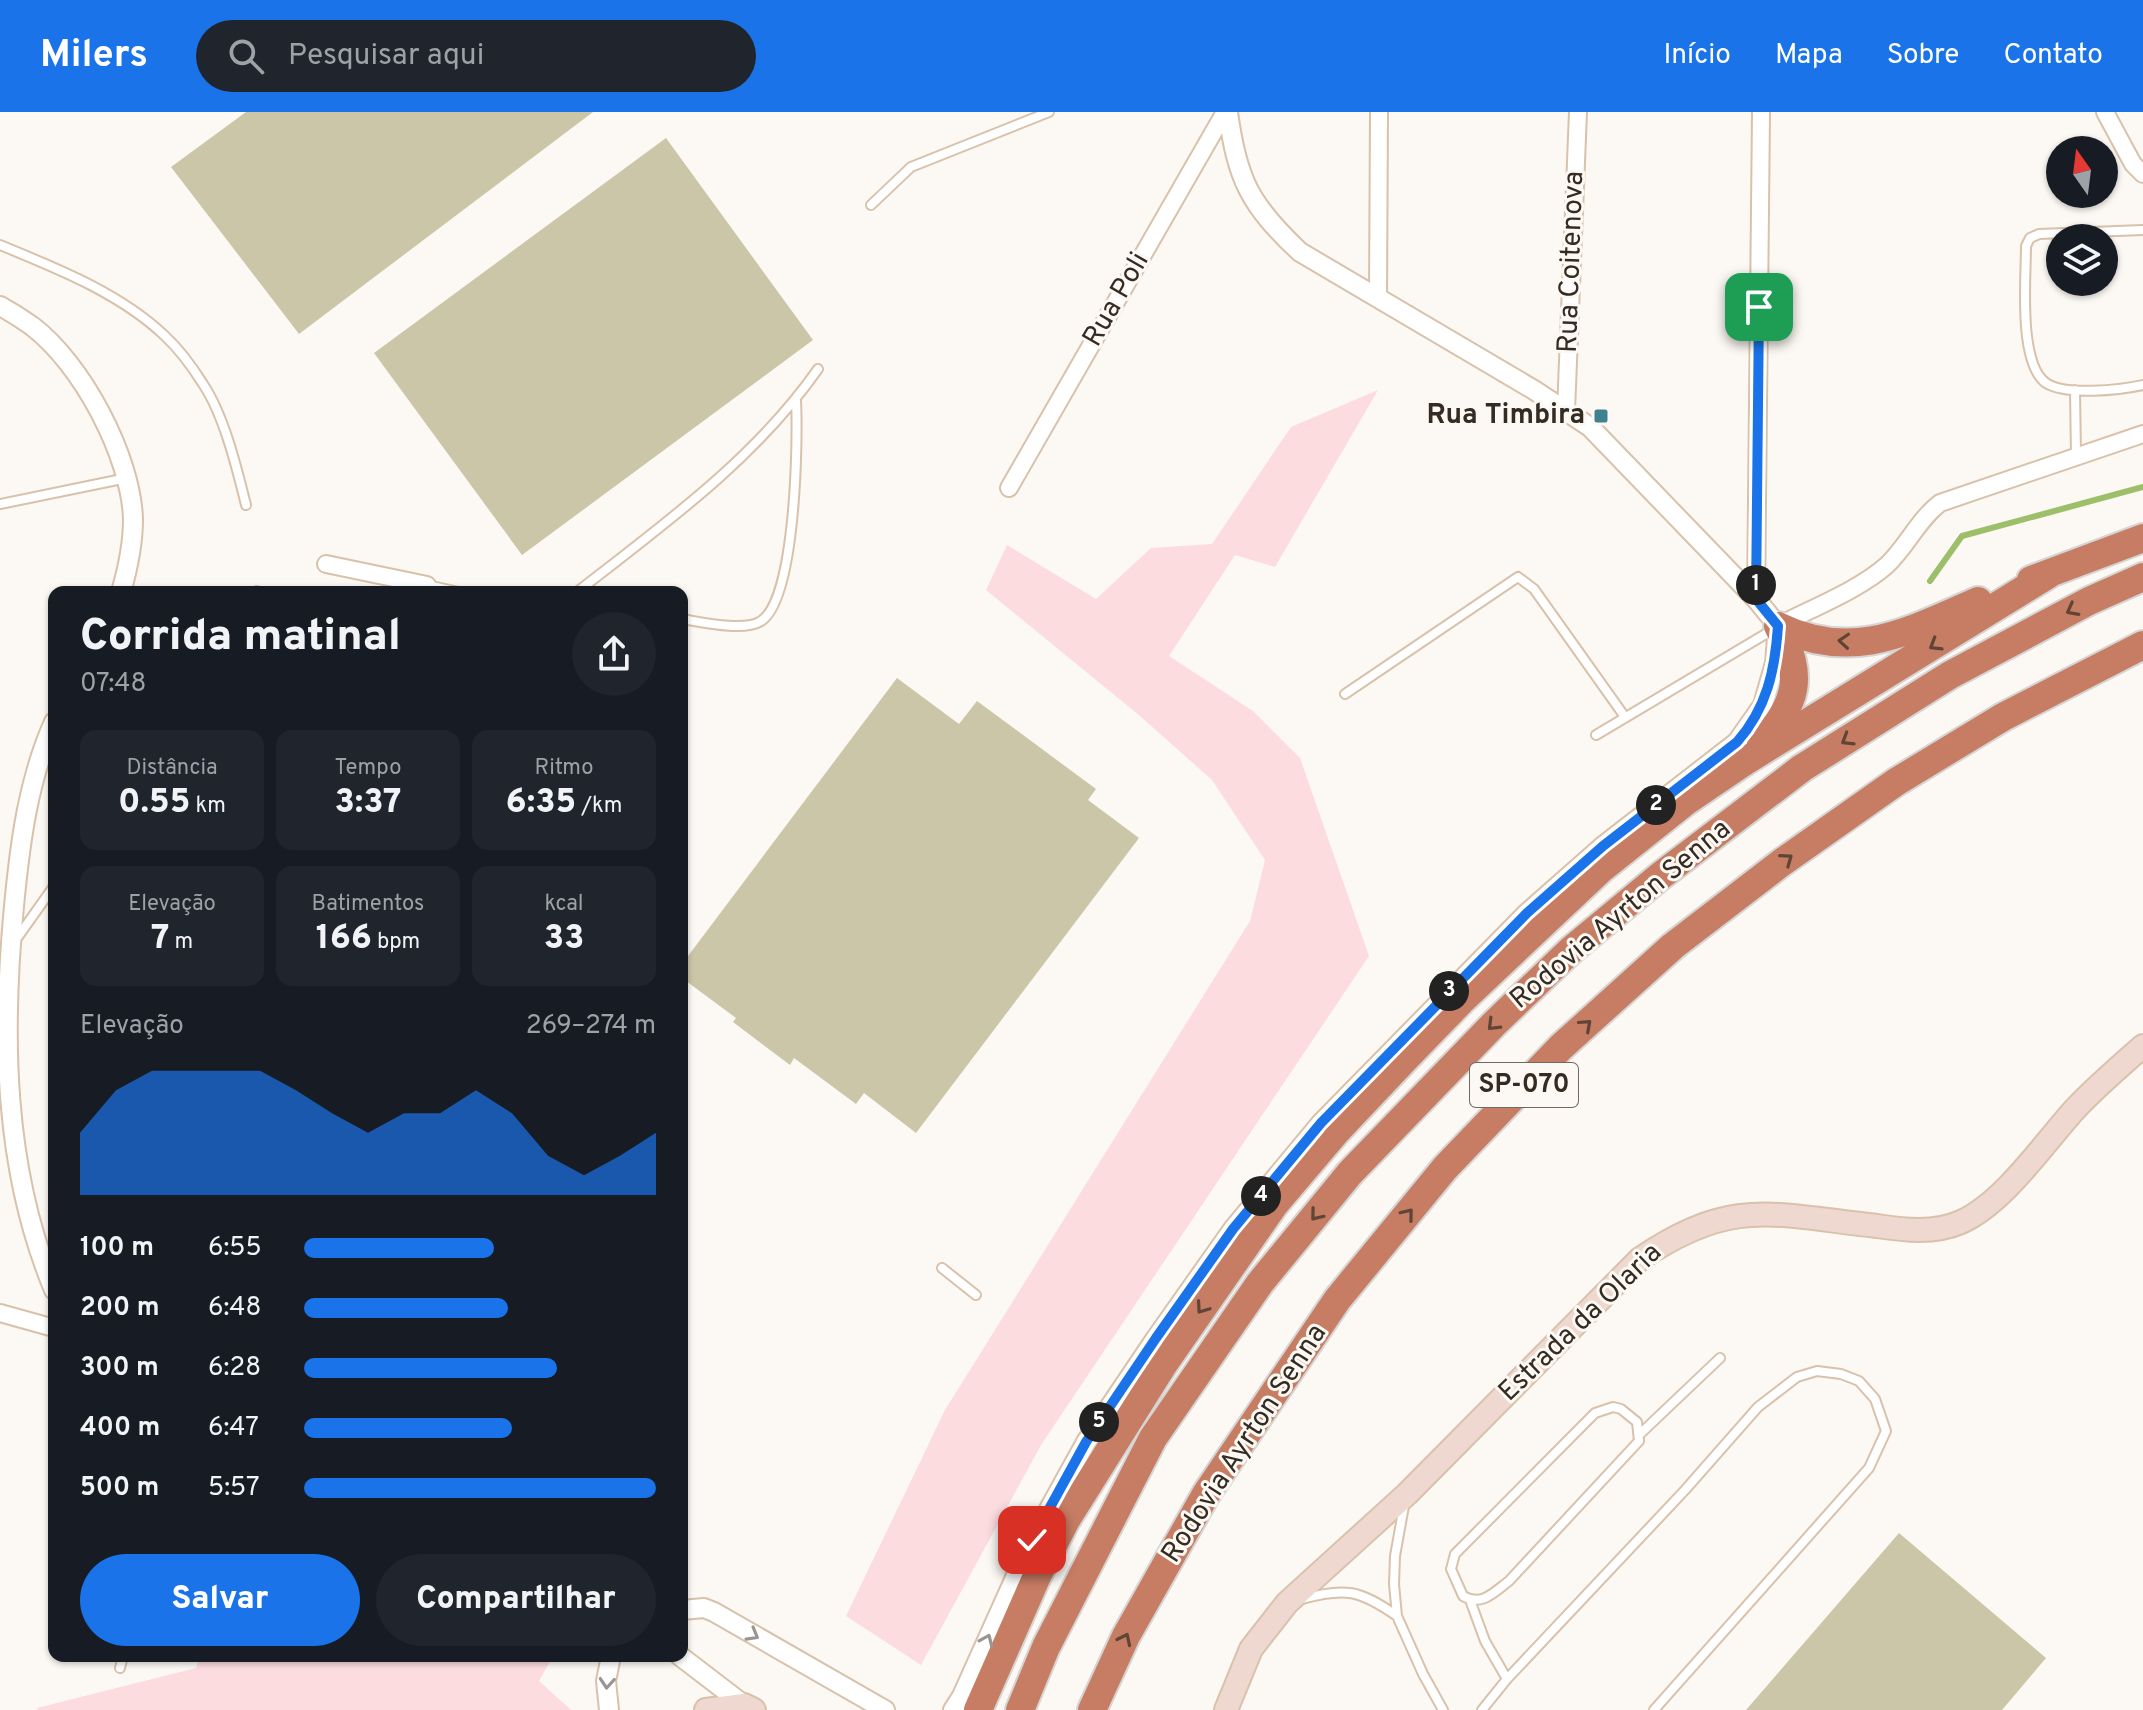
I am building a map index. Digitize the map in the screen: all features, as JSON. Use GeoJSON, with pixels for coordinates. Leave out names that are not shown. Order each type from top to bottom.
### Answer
{"type":"FeatureCollection","features":[{"type":"Feature","properties":{"kind":"highway"},"geometry":{"type":"LineString","coordinates":[[1778,626],[1803,636],[1831,641],[1881,640],[1917,629],[2010,587],[2143,538]]}},
{"type":"Feature","properties":{"kind":"highway"},"geometry":{"type":"LineString","coordinates":[[978,1710],[1037,1576],[1073,1509],[1163,1365],[1274,1205],[1336,1132],[1484,979],[1601,869],[1650,829],[1747,760],[2049,574]]}},
{"type":"Feature","properties":{"kind":"highway","name":"Rodovia Ayrton Senna"},"geometry":{"type":"LineString","coordinates":[[1020,1710],[1046,1647],[1162,1425],[1260,1283],[1350,1173],[1494,1024],[1571,950],[1648,886],[1802,768],[1950,675],[2089,601],[2143,577]]}},
{"type":"Feature","properties":{"kind":"highway"},"geometry":{"type":"LineString","coordinates":[[1747,760],[1781,721],[1790,704],[1794,675],[1791,651],[1778,626]]}},
{"type":"Feature","properties":{"kind":"highway","name":"Rodovia Ayrton Senna"},"geometry":{"type":"LineString","coordinates":[[1092,1710],[1126,1636],[1206,1494],[1337,1300],[1445,1168],[1561,1047],[1673,946],[1781,863],[1896,782],[2003,717],[2143,645]]}},
{"type":"Feature","properties":{"kind":"main road","name":"Estrada da Olaria"},"geometry":{"type":"LineString","coordinates":[[1226,1710],[1251,1649],[1287,1603],[1407,1494],[1640,1259],[1671,1238],[1716,1220],[1752,1213],[1787,1214],[1913,1231],[1957,1224],[1980,1213],[2077,1107],[2143,1046]]}},
{"type":"Feature","properties":{"kind":"main road"},"geometry":{"type":"LineString","coordinates":[[706,1710],[749,1708]]}},
{"type":"Feature","properties":{"kind":"street"},"geometry":{"type":"LineString","coordinates":[[953,1710],[1032,1540],[1086,1442],[1233,1229],[1321,1123],[1527,913],[1603,846],[1737,742],[1763,705],[1775,663],[1778,626],[1756,599],[1590,427],[1300,252],[1269,223],[1246,189],[1226,112]]}},
{"type":"Feature","properties":{"kind":"street","name":"Rua Poli"},"geometry":{"type":"LineString","coordinates":[[1009,488],[1226,112]]}},
{"type":"Feature","properties":{"kind":"street"},"geometry":{"type":"LineString","coordinates":[[1378,298],[1379,112]]}},
{"type":"Feature","properties":{"kind":"street","name":"Rua Coitenova"},"geometry":{"type":"LineString","coordinates":[[1566,411],[1578,112]]}},
{"type":"Feature","properties":{"kind":"street"},"geometry":{"type":"LineString","coordinates":[[1756,599],[1761,112]]}},
{"type":"Feature","properties":{"kind":"street"},"geometry":{"type":"LineString","coordinates":[[2105,112],[2133,164],[2143,174]]}},
{"type":"Feature","properties":{"kind":"street"},"geometry":{"type":"LineString","coordinates":[[0,306],[33,327],[71,367],[113,439],[128,478],[133,518],[131,558],[123,586]]}},
{"type":"Feature","properties":{"kind":"street"},"geometry":{"type":"LineString","coordinates":[[1778,626],[1874,575],[1889,562],[1929,511],[1940,503],[2143,434]]}},
{"type":"Feature","properties":{"kind":"street"},"geometry":{"type":"LineString","coordinates":[[326,564],[427,585]]}},
{"type":"Feature","properties":{"kind":"street"},"geometry":{"type":"LineString","coordinates":[[48,738],[34,775],[19,851],[10,948],[7,1034],[10,1112],[26,1204],[48,1275]]}},
{"type":"Feature","properties":{"kind":"street"},"geometry":{"type":"LineString","coordinates":[[0,1313],[48,1326]]}},
{"type":"Feature","properties":{"kind":"street"},"geometry":{"type":"LineString","coordinates":[[688,1609],[704,1608],[714,1612],[885,1710]]}},
{"type":"Feature","properties":{"kind":"street"},"geometry":{"type":"LineString","coordinates":[[609,1710],[606,1681],[610,1662]]}},
{"type":"Feature","properties":{"kind":"street"},"geometry":{"type":"LineString","coordinates":[[688,1662],[749,1708]]}},
{"type":"Feature","properties":{"kind":"lane"},"geometry":{"type":"LineString","coordinates":[[871,205],[911,167],[1049,112]]}},
{"type":"Feature","properties":{"kind":"lane"},"geometry":{"type":"LineString","coordinates":[[2143,230],[2039,234],[2030,238],[2026,246],[2027,345],[2033,366],[2046,383],[2075,390],[2115,391],[2143,385]]}},
{"type":"Feature","properties":{"kind":"lane"},"geometry":{"type":"LineString","coordinates":[[0,245],[100,292],[132,310],[166,337],[205,386],[232,452],[246,505]]}},
{"type":"Feature","properties":{"kind":"lane"},"geometry":{"type":"LineString","coordinates":[[585,586],[730,470],[796,400],[818,369]]}},
{"type":"Feature","properties":{"kind":"lane"},"geometry":{"type":"LineString","coordinates":[[2075,390],[2076,457]]}},
{"type":"Feature","properties":{"kind":"lane"},"geometry":{"type":"LineString","coordinates":[[688,620],[741,626],[760,623],[777,598],[785,567],[798,452],[796,400]]}},
{"type":"Feature","properties":{"kind":"lane"},"geometry":{"type":"LineString","coordinates":[[0,504],[128,478]]}},
{"type":"Feature","properties":{"kind":"lane"},"geometry":{"type":"LineString","coordinates":[[1345,694],[1518,577],[1534,589],[1625,717]]}},
{"type":"Feature","properties":{"kind":"lane"},"geometry":{"type":"LineString","coordinates":[[427,585],[432,586]]}},
{"type":"Feature","properties":{"kind":"lane"},"geometry":{"type":"LineString","coordinates":[[1596,735],[1778,626]]}},
{"type":"Feature","properties":{"kind":"lane"},"geometry":{"type":"LineString","coordinates":[[10,948],[48,894]]}},
{"type":"Feature","properties":{"kind":"lane"},"geometry":{"type":"LineString","coordinates":[[942,1268],[976,1295]]}},
{"type":"Feature","properties":{"kind":"lane"},"geometry":{"type":"LineString","coordinates":[[1640,1434],[1720,1358]]}},
{"type":"Feature","properties":{"kind":"lane"},"geometry":{"type":"LineString","coordinates":[[1482,1710],[1758,1407],[1797,1377],[1817,1371],[1841,1374],[1859,1381],[1875,1399],[1886,1431],[1869,1468],[1654,1710]]}},
{"type":"Feature","properties":{"kind":"lane"},"geometry":{"type":"LineString","coordinates":[[1605,1408],[1621,1409],[1637,1422],[1639,1441],[1627,1456],[1509,1581],[1485,1599],[1470,1600],[1463,1596],[1453,1579],[1451,1569],[1455,1554],[1595,1413],[1605,1408]]}},
{"type":"Feature","properties":{"kind":"lane"},"geometry":{"type":"LineString","coordinates":[[1407,1494],[1395,1556],[1397,1616],[1443,1710]]}},
{"type":"Feature","properties":{"kind":"lane"},"geometry":{"type":"LineString","coordinates":[[1287,1603],[1326,1592],[1348,1590],[1375,1600],[1397,1616]]}},
{"type":"Feature","properties":{"kind":"lane"},"geometry":{"type":"LineString","coordinates":[[1470,1600],[1485,1641],[1507,1679]]}},
{"type":"Feature","properties":{"kind":"lane"},"geometry":{"type":"LineString","coordinates":[[120,1668],[122,1662]]}},
{"type":"Feature","properties":{"kind":"shaded area"},"geometry":{"type":"Polygon","coordinates":[[[1378,390],[1275,567],[1235,555],[1169,656],[1253,711],[1300,758],[1369,956],[1041,1445],[921,1665],[846,1616],[945,1410],[1250,921],[1265,860],[1212,780],[1140,716],[986,590],[1007,545],[1096,599],[1151,548],[1212,544],[1291,427],[1378,390]]]}},
{"type":"Feature","properties":{"kind":"shaded area"},"geometry":{"type":"Polygon","coordinates":[[[198,1662],[550,1662],[539,1681],[571,1710],[37,1708],[196,1668],[198,1662]]]}},
{"type":"Feature","properties":{"kind":"building"},"geometry":{"type":"Polygon","coordinates":[[[246,112],[593,112],[299,334],[171,167],[246,112]]]}},
{"type":"Feature","properties":{"kind":"building"},"geometry":{"type":"Polygon","coordinates":[[[666,138],[813,340],[522,555],[374,353],[666,138]]]}},
{"type":"Feature","properties":{"kind":"building"},"geometry":{"type":"Polygon","coordinates":[[[897,678],[959,724],[977,701],[1096,789],[1088,800],[1139,838],[916,1133],[864,1093],[856,1104],[794,1058],[790,1065],[733,1022],[736,1018],[688,982],[688,956],[897,678]]]}},
{"type":"Feature","properties":{"kind":"building"},"geometry":{"type":"Polygon","coordinates":[[[1899,1533],[2046,1658],[2002,1710],[1746,1710],[1899,1533]]]}},
{"type":"Feature","properties":{"kind":"waterway"},"geometry":{"type":"LineString","coordinates":[[1930,581],[1962,536],[2143,487]]}},
{"type":"Feature","properties":{"kind":"place","name":"Rua Timbira"},"geometry":{"type":"Point","coordinates":[1601,416]}},
{"type":"Feature","properties":{"kind":"route"},"geometry":{"type":"LineString","coordinates":[[1032,1540],[1086,1442],[1156,1338],[1233,1229],[1321,1123],[1527,913],[1603,846],[1737,742],[1763,705],[1775,663],[1778,626],[1756,599],[1759,307]]}}]}
